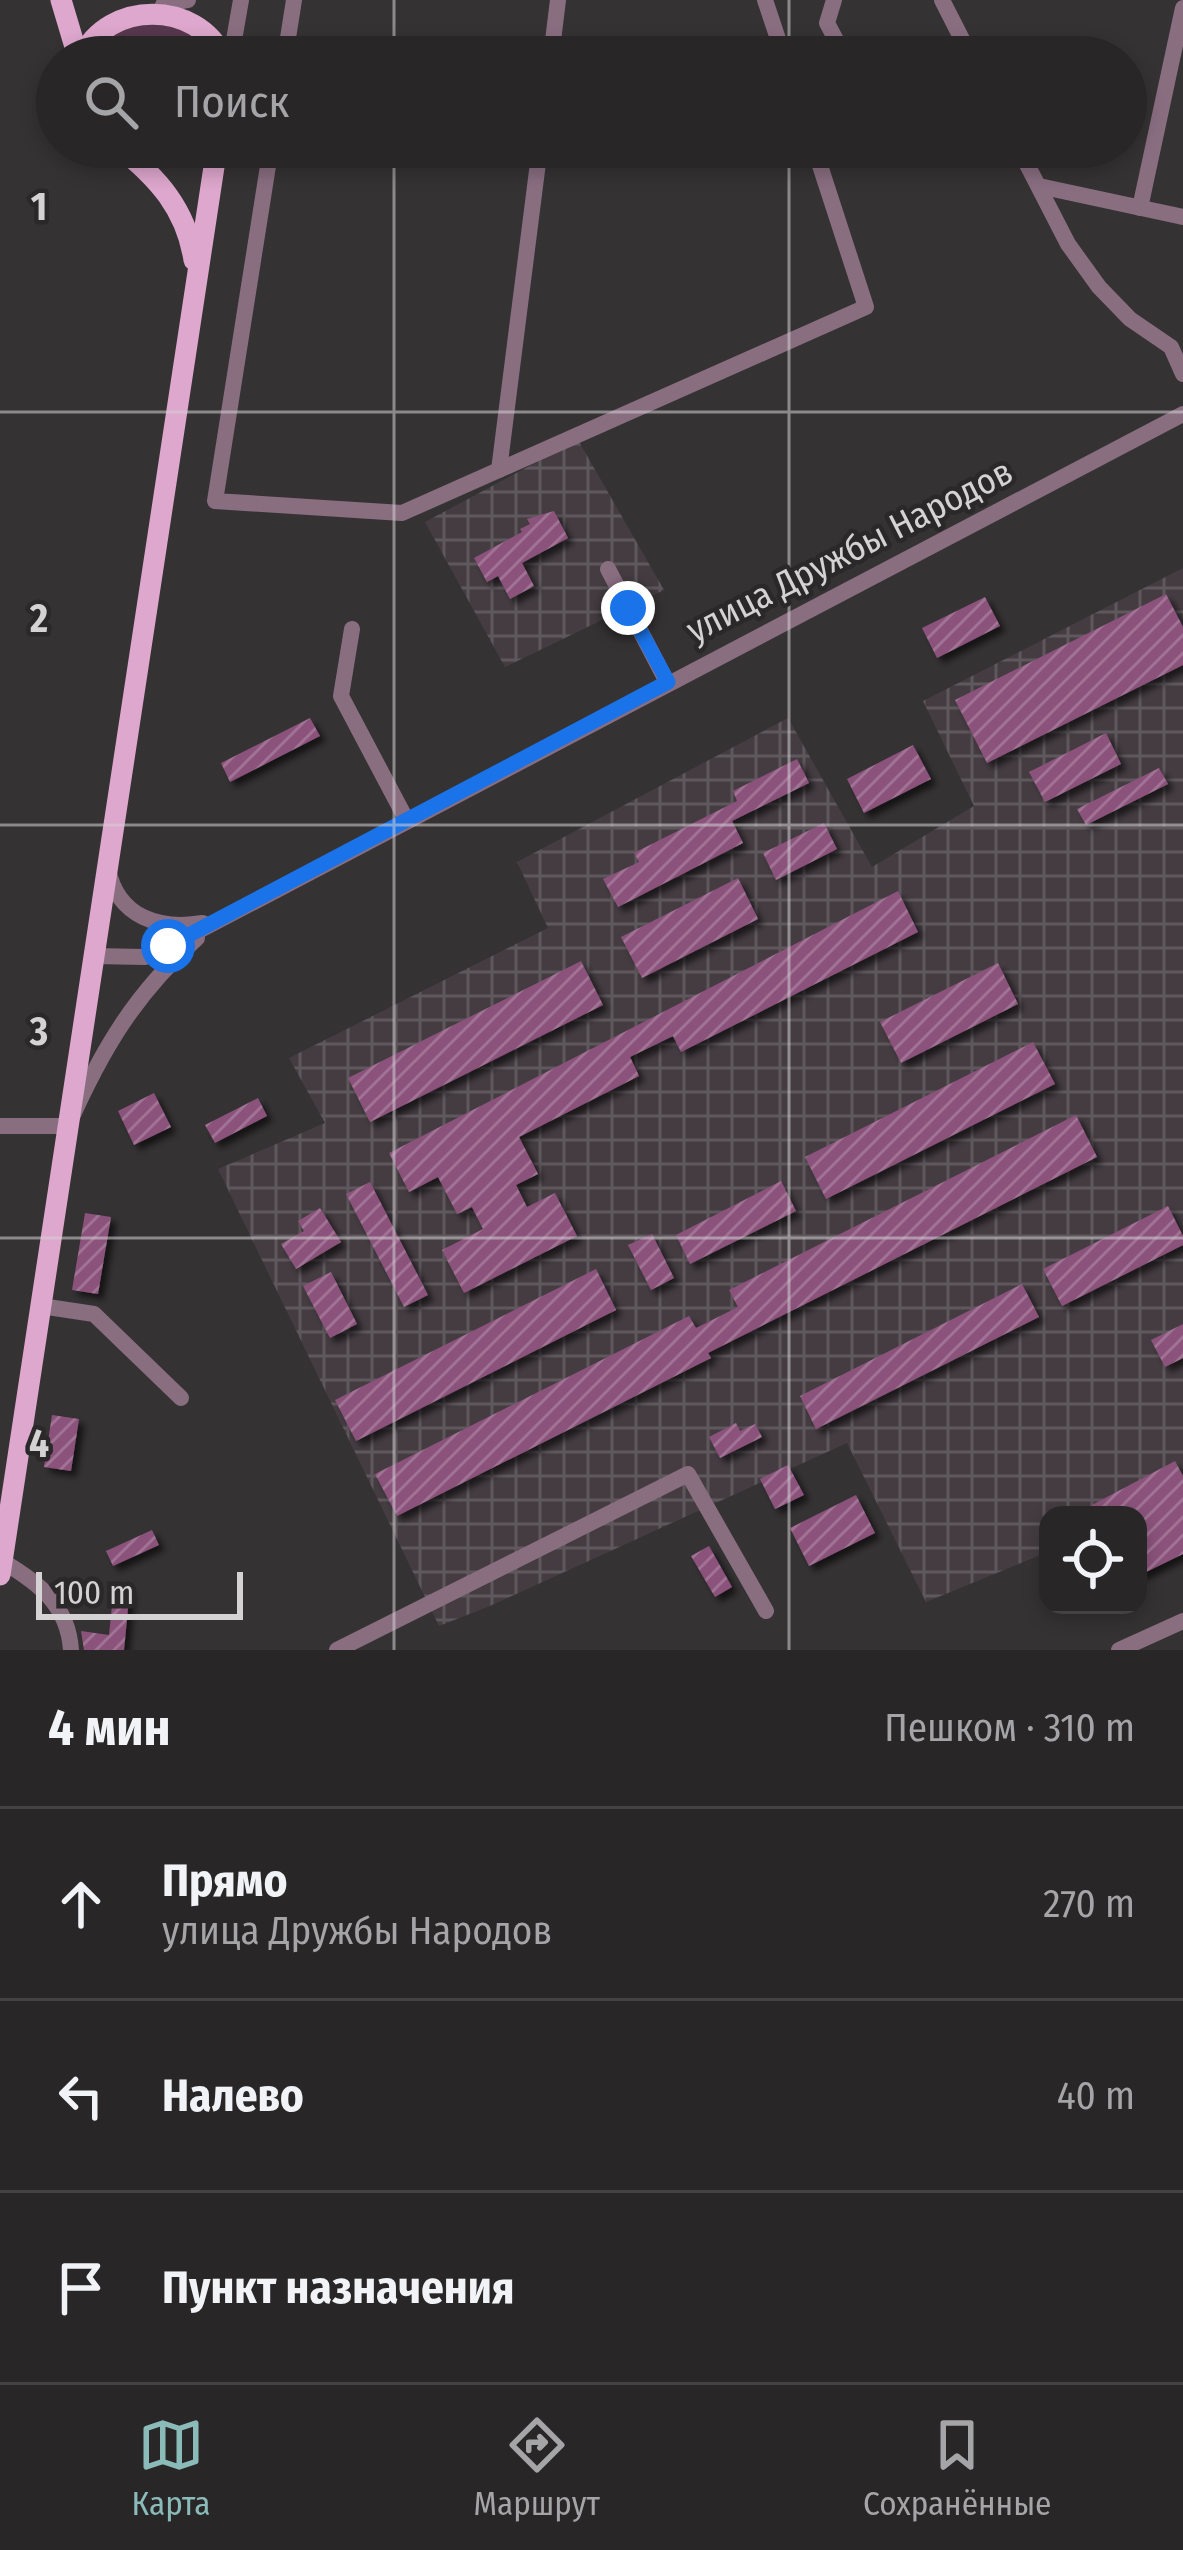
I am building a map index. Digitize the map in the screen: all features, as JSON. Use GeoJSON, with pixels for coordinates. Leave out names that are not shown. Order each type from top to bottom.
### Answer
{"type":"FeatureCollection","features":[{"type":"Feature","properties":{"kind":"main road"},"geometry":{"type":"LineString","coordinates":[[61,0],[73,36]]}},
{"type":"Feature","properties":{"kind":"main road"},"geometry":{"type":"LineString","coordinates":[[92,36],[104,22],[149,3],[184,12],[212,36]]}},
{"type":"Feature","properties":{"kind":"main road"},"geometry":{"type":"LineString","coordinates":[[145,168],[189,227],[197,284]]}},
{"type":"Feature","properties":{"kind":"main road"},"geometry":{"type":"LineString","coordinates":[[1,1568],[215,168]]}},
{"type":"Feature","properties":{"kind":"street"},"geometry":{"type":"LineString","coordinates":[[149,3],[188,0]]}},
{"type":"Feature","properties":{"kind":"street"},"geometry":{"type":"LineString","coordinates":[[232,36],[241,0]]}},
{"type":"Feature","properties":{"kind":"street"},"geometry":{"type":"LineString","coordinates":[[288,36],[294,0]]}},
{"type":"Feature","properties":{"kind":"street"},"geometry":{"type":"LineString","coordinates":[[554,36],[559,0]]}},
{"type":"Feature","properties":{"kind":"street"},"geometry":{"type":"LineString","coordinates":[[765,0],[777,36]]}},
{"type":"Feature","properties":{"kind":"street"},"geometry":{"type":"LineString","coordinates":[[834,0],[827,23],[834,36]]}},
{"type":"Feature","properties":{"kind":"street"},"geometry":{"type":"LineString","coordinates":[[941,0],[960,36]]}},
{"type":"Feature","properties":{"kind":"street"},"geometry":{"type":"LineString","coordinates":[[1140,208],[1183,8]]}},
{"type":"Feature","properties":{"kind":"street"},"geometry":{"type":"LineString","coordinates":[[268,168],[215,501],[402,513],[866,307],[821,168]]}},
{"type":"Feature","properties":{"kind":"street"},"geometry":{"type":"LineString","coordinates":[[499,470],[537,168]]}},
{"type":"Feature","properties":{"kind":"street"},"geometry":{"type":"LineString","coordinates":[[1029,168],[1068,244],[1099,287],[1130,320],[1177,348],[1183,374]]}},
{"type":"Feature","properties":{"kind":"street"},"geometry":{"type":"LineString","coordinates":[[1039,186],[1183,218]]}},
{"type":"Feature","properties":{"kind":"street","name":"улица Дружбы Народов"},"geometry":{"type":"LineString","coordinates":[[94,956],[145,957],[1182,413]]}},
{"type":"Feature","properties":{"kind":"street"},"geometry":{"type":"LineString","coordinates":[[608,569],[668,682]]}},
{"type":"Feature","properties":{"kind":"street"},"geometry":{"type":"LineString","coordinates":[[352,629],[341,696],[406,819]]}},
{"type":"Feature","properties":{"kind":"street"},"geometry":{"type":"LineString","coordinates":[[107,863],[119,898],[151,922],[178,927],[216,921]]}},
{"type":"Feature","properties":{"kind":"street"},"geometry":{"type":"LineString","coordinates":[[0,1126],[68,1126],[89,1078],[126,1015],[173,960],[216,921]]}},
{"type":"Feature","properties":{"kind":"street"},"geometry":{"type":"LineString","coordinates":[[41,1306],[94,1314],[181,1398]]}},
{"type":"Feature","properties":{"kind":"street"},"geometry":{"type":"LineString","coordinates":[[337,1650],[688,1474],[766,1611]]}},
{"type":"Feature","properties":{"kind":"street"},"geometry":{"type":"LineString","coordinates":[[1,1568],[38,1582],[56,1600],[71,1650]]}},
{"type":"Feature","properties":{"kind":"street"},"geometry":{"type":"LineString","coordinates":[[1119,1650],[1183,1621]]}},
{"type":"Feature","properties":{"kind":"shaded area"},"geometry":{"type":"Polygon","coordinates":[[[578,440],[664,590],[505,667],[425,522],[578,440]]]}},
{"type":"Feature","properties":{"kind":"shaded area"},"geometry":{"type":"Polygon","coordinates":[[[1183,568],[1183,1497],[1147,1511],[1147,1506],[1039,1506],[1039,1556],[926,1602],[847,1443],[439,1626],[218,1169],[325,1123],[289,1058],[548,928],[517,862],[788,718],[872,867],[974,806],[923,701],[1183,568]]]}},
{"type":"Feature","properties":{"kind":"green space"},"geometry":{"type":"Polygon","coordinates":[[[148,20],[190,36],[115,36],[148,20]]]}},
{"type":"Feature","properties":{"kind":"building"},"geometry":{"type":"Polygon","coordinates":[[[554,511],[568,538],[522,563],[534,586],[510,599],[498,576],[487,582],[474,558],[522,532],[530,524],[527,519],[554,511]]]}},
{"type":"Feature","properties":{"kind":"building"},"geometry":{"type":"Polygon","coordinates":[[[1166,594],[1183,627],[1183,665],[987,763],[955,700],[1166,594]]]}},
{"type":"Feature","properties":{"kind":"building"},"geometry":{"type":"Polygon","coordinates":[[[985,597],[1000,626],[937,658],[922,628],[985,597]]]}},
{"type":"Feature","properties":{"kind":"building"},"geometry":{"type":"Polygon","coordinates":[[[310,718],[320,736],[230,782],[221,763],[310,718]]]}},
{"type":"Feature","properties":{"kind":"building"},"geometry":{"type":"Polygon","coordinates":[[[1106,733],[1121,764],[1045,802],[1029,772],[1106,733]]]}},
{"type":"Feature","properties":{"kind":"building"},"geometry":{"type":"Polygon","coordinates":[[[913,745],[931,779],[864,813],[847,779],[913,745]]]}},
{"type":"Feature","properties":{"kind":"building"},"geometry":{"type":"Polygon","coordinates":[[[797,759],[809,783],[732,821],[743,843],[618,907],[603,879],[639,862],[634,853],[737,801],[733,791],[797,759]]]}},
{"type":"Feature","properties":{"kind":"building"},"geometry":{"type":"Polygon","coordinates":[[[1159,768],[1168,784],[1086,825],[1077,809],[1159,768]]]}},
{"type":"Feature","properties":{"kind":"building"},"geometry":{"type":"Polygon","coordinates":[[[824,823],[837,849],[776,880],[763,853],[824,823]]]}},
{"type":"Feature","properties":{"kind":"building"},"geometry":{"type":"Polygon","coordinates":[[[738,878],[758,919],[642,978],[621,937],[738,878]]]}},
{"type":"Feature","properties":{"kind":"building"},"geometry":{"type":"Polygon","coordinates":[[[898,891],[918,932],[681,1052],[673,1036],[630,1057],[639,1076],[519,1137],[538,1174],[516,1185],[527,1207],[555,1193],[577,1236],[464,1293],[442,1250],[483,1229],[472,1207],[457,1214],[438,1177],[409,1192],[389,1153],[898,891]]]}},
{"type":"Feature","properties":{"kind":"building"},"geometry":{"type":"Polygon","coordinates":[[[581,961],[603,1005],[370,1122],[348,1078],[581,961]]]}},
{"type":"Feature","properties":{"kind":"building"},"geometry":{"type":"Polygon","coordinates":[[[998,963],[1018,1004],[901,1063],[880,1022],[998,963]]]}},
{"type":"Feature","properties":{"kind":"building"},"geometry":{"type":"Polygon","coordinates":[[[1033,1042],[1055,1084],[826,1199],[805,1157],[1033,1042]]]}},
{"type":"Feature","properties":{"kind":"building"},"geometry":{"type":"Polygon","coordinates":[[[154,1093],[171,1127],[134,1145],[118,1111],[154,1093]]]}},
{"type":"Feature","properties":{"kind":"building"},"geometry":{"type":"Polygon","coordinates":[[[258,1098],[267,1116],[215,1143],[205,1125],[258,1098]]]}},
{"type":"Feature","properties":{"kind":"building"},"geometry":{"type":"Polygon","coordinates":[[[1076,1115],[1097,1157],[397,1516],[375,1474],[689,1316],[696,1328],[738,1307],[729,1290],[1076,1115]]]}},
{"type":"Feature","properties":{"kind":"building"},"geometry":{"type":"Polygon","coordinates":[[[781,1181],[796,1211],[690,1264],[676,1235],[781,1181]]]}},
{"type":"Feature","properties":{"kind":"building"},"geometry":{"type":"Polygon","coordinates":[[[370,1182],[428,1295],[404,1307],[346,1194],[370,1182]]]}},
{"type":"Feature","properties":{"kind":"building"},"geometry":{"type":"Polygon","coordinates":[[[1168,1206],[1183,1245],[1062,1306],[1043,1269],[1168,1206]]]}},
{"type":"Feature","properties":{"kind":"building"},"geometry":{"type":"Polygon","coordinates":[[[320,1208],[341,1242],[296,1269],[281,1244],[304,1231],[298,1221],[320,1208]]]}},
{"type":"Feature","properties":{"kind":"building"},"geometry":{"type":"Polygon","coordinates":[[[85,1213],[111,1217],[98,1294],[72,1290],[85,1213]]]}},
{"type":"Feature","properties":{"kind":"building"},"geometry":{"type":"Polygon","coordinates":[[[652,1234],[674,1278],[651,1290],[628,1245],[652,1234]]]}},
{"type":"Feature","properties":{"kind":"building"},"geometry":{"type":"Polygon","coordinates":[[[596,1269],[616,1310],[356,1441],[335,1400],[596,1269]]]}},
{"type":"Feature","properties":{"kind":"building"},"geometry":{"type":"Polygon","coordinates":[[[331,1272],[357,1324],[330,1338],[303,1286],[331,1272]]]}},
{"type":"Feature","properties":{"kind":"building"},"geometry":{"type":"Polygon","coordinates":[[[1022,1284],[1039,1317],[816,1429],[800,1396],[1022,1284]]]}},
{"type":"Feature","properties":{"kind":"building"},"geometry":{"type":"Polygon","coordinates":[[[1183,1324],[1183,1358],[1165,1367],[1151,1340],[1183,1324]]]}},
{"type":"Feature","properties":{"kind":"building"},"geometry":{"type":"Polygon","coordinates":[[[52,1415],[79,1419],[71,1471],[44,1467],[52,1415]]]}},
{"type":"Feature","properties":{"kind":"building"},"geometry":{"type":"Polygon","coordinates":[[[736,1423],[740,1431],[755,1424],[762,1437],[720,1458],[709,1437],[736,1423]]]}},
{"type":"Feature","properties":{"kind":"building"},"geometry":{"type":"Polygon","coordinates":[[[1175,1461],[1183,1476],[1183,1554],[1147,1572],[1147,1506],[1090,1506],[1175,1461]]]}},
{"type":"Feature","properties":{"kind":"building"},"geometry":{"type":"Polygon","coordinates":[[[788,1465],[804,1495],[775,1509],[760,1479],[788,1465]]]}},
{"type":"Feature","properties":{"kind":"building"},"geometry":{"type":"Polygon","coordinates":[[[856,1495],[875,1533],[809,1566],[790,1528],[856,1495]]]}},
{"type":"Feature","properties":{"kind":"building"},"geometry":{"type":"Polygon","coordinates":[[[152,1530],[159,1545],[113,1566],[106,1551],[152,1530]]]}},
{"type":"Feature","properties":{"kind":"building"},"geometry":{"type":"Polygon","coordinates":[[[709,1546],[732,1587],[715,1597],[691,1556],[709,1546]]]}},
{"type":"Feature","properties":{"kind":"building"},"geometry":{"type":"Polygon","coordinates":[[[114,1586],[130,1588],[124,1650],[84,1650],[81,1631],[109,1635],[114,1586]]]}},
{"type":"Feature","properties":{"kind":"route"},"geometry":{"type":"LineString","coordinates":[[168,946],[668,682],[628,608]]}}]}
